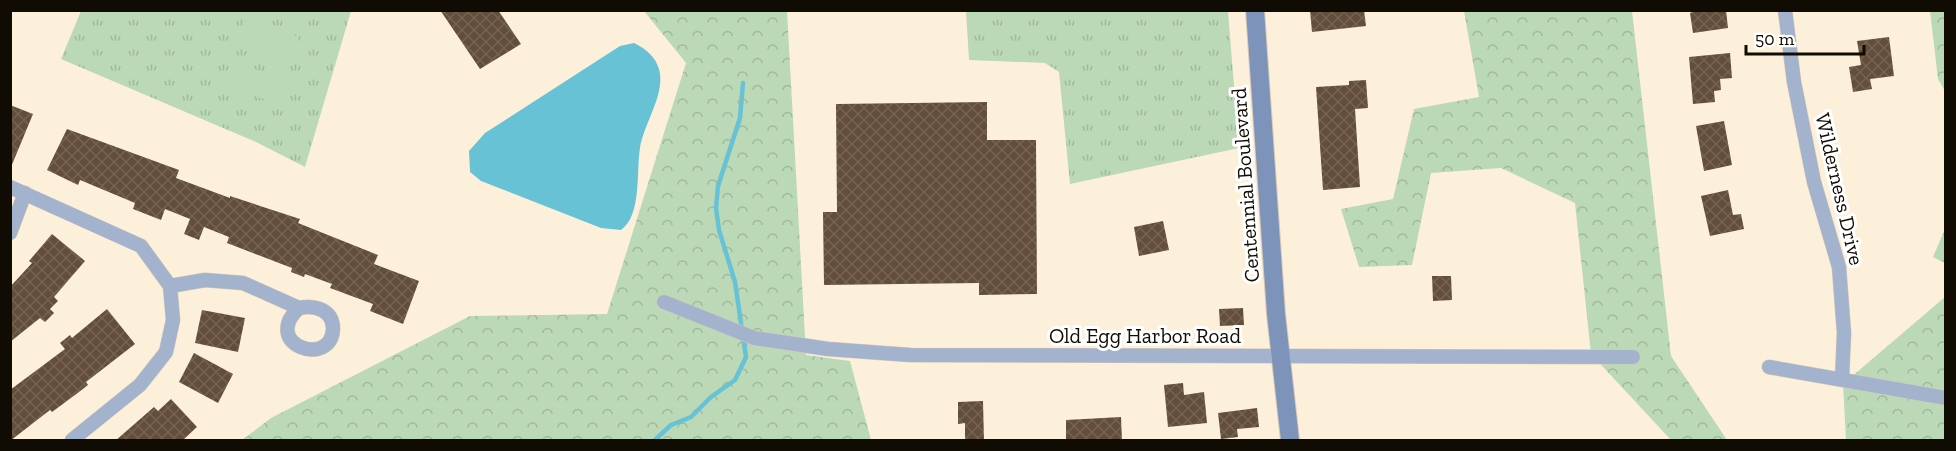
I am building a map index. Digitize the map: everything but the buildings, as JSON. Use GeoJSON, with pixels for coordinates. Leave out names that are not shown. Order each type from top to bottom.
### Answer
{"type":"FeatureCollection","features":[{"type":"Feature","properties":{"kind":"main road","name":"Centennial Boulevard"},"geometry":{"type":"LineString","coordinates":[[1255,10],[1281,357],[1290,441]]}},
{"type":"Feature","properties":{"kind":"street","name":"Wilderness Drive"},"geometry":{"type":"LineString","coordinates":[[1785,10],[1794,82],[1814,182],[1839,267],[1844,333],[1842,379]]}},
{"type":"Feature","properties":{"kind":"street"},"geometry":{"type":"LineString","coordinates":[[10,187],[141,246],[170,286],[173,320],[166,352],[140,385],[72,441]]}},
{"type":"Feature","properties":{"kind":"street"},"geometry":{"type":"LineString","coordinates":[[10,233],[25,193]]}},
{"type":"Feature","properties":{"kind":"street"},"geometry":{"type":"LineString","coordinates":[[170,286],[205,280],[243,282],[299,308]]}},
{"type":"Feature","properties":{"kind":"street","name":"Old Egg Harbor Road"},"geometry":{"type":"LineString","coordinates":[[664,302],[754,338],[828,350],[910,355],[1633,357]]}},
{"type":"Feature","properties":{"kind":"street"},"geometry":{"type":"LineString","coordinates":[[1769,367],[1946,398]]}},
{"type":"Feature","properties":{"kind":"green space"},"geometry":{"type":"Polygon","coordinates":[[[81,11],[351,11],[305,167],[256,142],[61,59],[81,11]]]}},
{"type":"Feature","properties":{"kind":"green space"},"geometry":{"type":"Polygon","coordinates":[[[273,11],[306,11],[303,19],[273,11]]]}},
{"type":"Feature","properties":{"kind":"green space"},"geometry":{"type":"Polygon","coordinates":[[[644,11],[787,11],[806,355],[850,361],[871,440],[242,440],[271,418],[470,316],[607,314],[686,63],[644,11]]]}},
{"type":"Feature","properties":{"kind":"green space"},"geometry":{"type":"Polygon","coordinates":[[[966,11],[1228,11],[1239,148],[1070,184],[1059,72],[1045,63],[969,60],[966,11]]]}},
{"type":"Feature","properties":{"kind":"green space"},"geometry":{"type":"Polygon","coordinates":[[[1464,11],[1632,11],[1671,356],[1727,440],[1671,440],[1591,354],[1575,203],[1501,168],[1431,173],[1412,265],[1359,267],[1341,209],[1393,199],[1414,109],[1479,97],[1464,11]]]}},
{"type":"Feature","properties":{"kind":"green space"},"geometry":{"type":"Polygon","coordinates":[[[1930,11],[1945,11],[1945,91],[1938,79],[1930,11]]]}},
{"type":"Feature","properties":{"kind":"green space"},"geometry":{"type":"Polygon","coordinates":[[[244,21],[299,37],[291,61],[237,46],[244,21]]]}},
{"type":"Feature","properties":{"kind":"green space"},"geometry":{"type":"Polygon","coordinates":[[[232,63],[286,78],[278,103],[224,87],[232,63]]]}},
{"type":"Feature","properties":{"kind":"green space"},"geometry":{"type":"Polygon","coordinates":[[[1945,229],[1946,263],[1933,257],[1945,229]]]}},
{"type":"Feature","properties":{"kind":"green space"},"geometry":{"type":"Polygon","coordinates":[[[1945,297],[1945,440],[1846,440],[1843,384],[1945,297]]]}},
{"type":"Feature","properties":{"kind":"water"},"geometry":{"type":"Polygon","coordinates":[[[634,43],[646,50],[657,64],[660,88],[642,138],[635,204],[628,223],[621,230],[601,228],[481,181],[470,172],[469,151],[485,133],[620,46],[634,43]]]}},
{"type":"Feature","properties":{"kind":"waterway"},"geometry":{"type":"LineString","coordinates":[[655,440],[671,425],[691,417],[711,397],[735,380],[746,357],[735,282],[719,230],[716,208],[718,186],[740,118],[743,83]]}}]}
